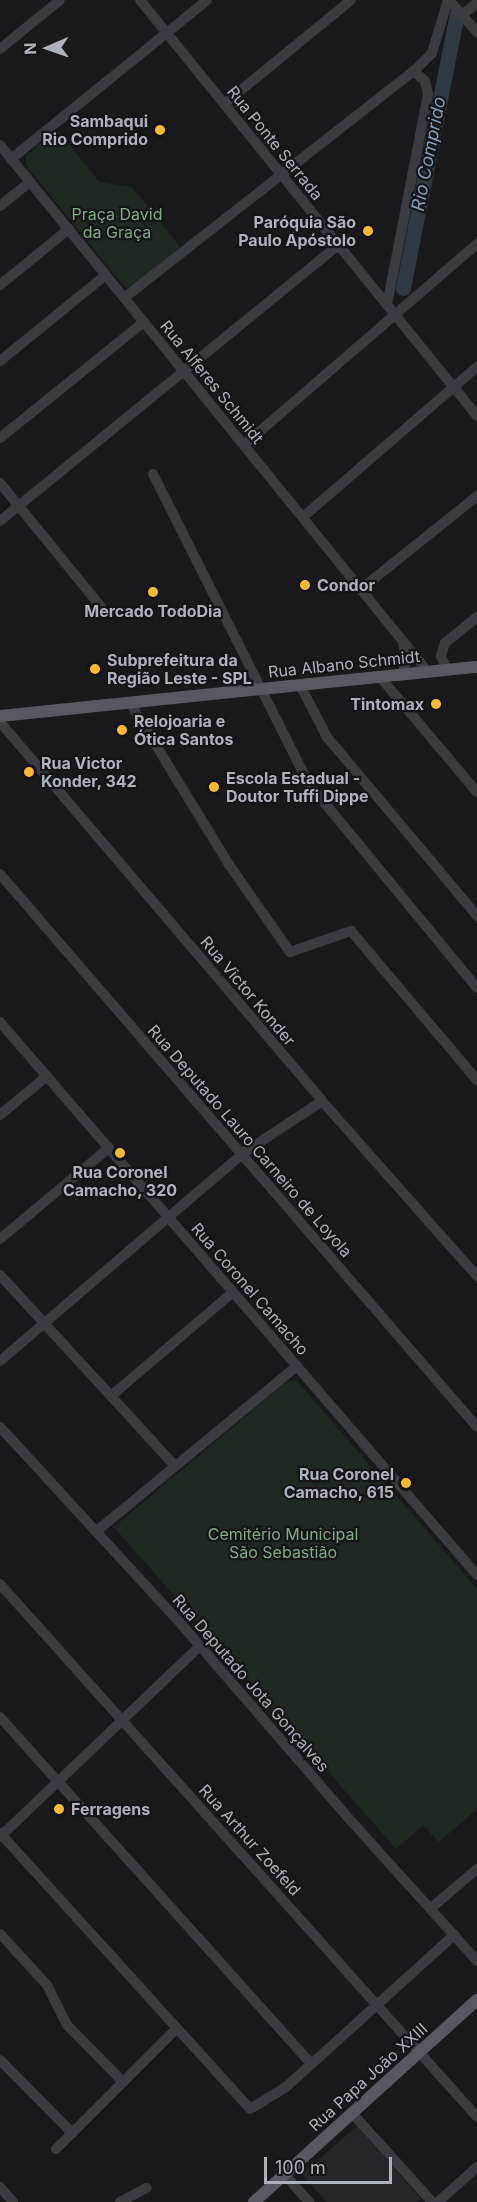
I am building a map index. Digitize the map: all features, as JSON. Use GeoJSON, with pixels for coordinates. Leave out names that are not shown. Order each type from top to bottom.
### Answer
{"type":"FeatureCollection","features":[{"type":"Feature","properties":{"kind":"main road","name":"Rua Albano Schmidt"},"geometry":{"type":"LineString","coordinates":[[0,716],[477,667]]}},
{"type":"Feature","properties":{"kind":"main road","name":"Rua Papa João XXIII"},"geometry":{"type":"LineString","coordinates":[[254,2202],[477,2000]]}},
{"type":"Feature","properties":{"kind":"street"},"geometry":{"type":"LineString","coordinates":[[0,49],[60,0]]}},
{"type":"Feature","properties":{"kind":"street","name":"Rua Ponte Serrada"},"geometry":{"type":"LineString","coordinates":[[140,0],[477,416]]}},
{"type":"Feature","properties":{"kind":"street"},"geometry":{"type":"LineString","coordinates":[[11,159],[207,0]]}},
{"type":"Feature","properties":{"kind":"street"},"geometry":{"type":"LineString","coordinates":[[224,104],[351,0]]}},
{"type":"Feature","properties":{"kind":"street"},"geometry":{"type":"LineString","coordinates":[[449,0],[477,32]]}},
{"type":"Feature","properties":{"kind":"street"},"geometry":{"type":"LineString","coordinates":[[124,298],[414,71],[432,53],[449,0]]}},
{"type":"Feature","properties":{"kind":"street"},"geometry":{"type":"LineString","coordinates":[[444,18],[462,15],[474,3]]}},
{"type":"Feature","properties":{"kind":"street"},"geometry":{"type":"LineString","coordinates":[[387,305],[428,94],[425,81],[414,71]]}},
{"type":"Feature","properties":{"kind":"street","name":"Rua Alferes Schmidt"},"geometry":{"type":"LineString","coordinates":[[0,145],[428,672]]}},
{"type":"Feature","properties":{"kind":"street"},"geometry":{"type":"LineString","coordinates":[[0,206],[30,182]]}},
{"type":"Feature","properties":{"kind":"street"},"geometry":{"type":"LineString","coordinates":[[0,285],[69,229]]}},
{"type":"Feature","properties":{"kind":"street"},"geometry":{"type":"LineString","coordinates":[[244,445],[477,244]]}},
{"type":"Feature","properties":{"kind":"street"},"geometry":{"type":"LineString","coordinates":[[0,521],[338,245]]}},
{"type":"Feature","properties":{"kind":"street"},"geometry":{"type":"LineString","coordinates":[[0,361],[106,275]]}},
{"type":"Feature","properties":{"kind":"street"},"geometry":{"type":"LineString","coordinates":[[0,438],[144,322]]}},
{"type":"Feature","properties":{"kind":"street"},"geometry":{"type":"LineString","coordinates":[[303,517],[477,367]]}},
{"type":"Feature","properties":{"kind":"street"},"geometry":{"type":"LineString","coordinates":[[153,474],[264,689],[300,769],[315,793],[477,988]]}},
{"type":"Feature","properties":{"kind":"street"},"geometry":{"type":"LineString","coordinates":[[0,483],[101,607]]}},
{"type":"Feature","properties":{"kind":"street"},"geometry":{"type":"LineString","coordinates":[[361,589],[477,496]]}},
{"type":"Feature","properties":{"kind":"street"},"geometry":{"type":"LineString","coordinates":[[447,670],[441,656],[445,643],[477,617]]}},
{"type":"Feature","properties":{"kind":"street"},"geometry":{"type":"LineString","coordinates":[[402,639],[406,660],[402,675]]}},
{"type":"Feature","properties":{"kind":"street"},"geometry":{"type":"LineString","coordinates":[[380,677],[477,792]]}},
{"type":"Feature","properties":{"kind":"street"},"geometry":{"type":"LineString","coordinates":[[300,685],[327,737],[477,916]]}},
{"type":"Feature","properties":{"kind":"street"},"geometry":{"type":"LineString","coordinates":[[130,703],[218,847],[290,952],[351,931],[477,1080]]}},
{"type":"Feature","properties":{"kind":"street","name":"Rua Victor Konder"},"geometry":{"type":"LineString","coordinates":[[0,722],[322,1101],[475,1270]]}},
{"type":"Feature","properties":{"kind":"street","name":"Rua Deputado Lauro Carneiro de Loyola"},"geometry":{"type":"LineString","coordinates":[[0,874],[477,1427]]}},
{"type":"Feature","properties":{"kind":"street","name":"Rua Coronel Camacho"},"geometry":{"type":"LineString","coordinates":[[0,1022],[477,1575]]}},
{"type":"Feature","properties":{"kind":"street"},"geometry":{"type":"LineString","coordinates":[[0,1115],[47,1076]]}},
{"type":"Feature","properties":{"kind":"street"},"geometry":{"type":"LineString","coordinates":[[0,1361],[242,1154],[322,1101]]}},
{"type":"Feature","properties":{"kind":"street"},"geometry":{"type":"LineString","coordinates":[[0,1239],[109,1148]]}},
{"type":"Feature","properties":{"kind":"street"},"geometry":{"type":"LineString","coordinates":[[0,1275],[175,1466]]}},
{"type":"Feature","properties":{"kind":"street"},"geometry":{"type":"LineString","coordinates":[[111,1396],[233,1292]]}},
{"type":"Feature","properties":{"kind":"street"},"geometry":{"type":"LineString","coordinates":[[98,1530],[297,1366]]}},
{"type":"Feature","properties":{"kind":"street","name":"Rua Deputado Jota Gonçalves"},"geometry":{"type":"LineString","coordinates":[[0,1428],[98,1530],[477,1961]]}},
{"type":"Feature","properties":{"kind":"street","name":"Rua Arthur Zoefeld"},"geometry":{"type":"LineString","coordinates":[[0,1584],[477,2117]]}},
{"type":"Feature","properties":{"kind":"street"},"geometry":{"type":"LineString","coordinates":[[200,1646],[1,1835],[250,2109],[275,2095],[454,1935]]}},
{"type":"Feature","properties":{"kind":"street"},"geometry":{"type":"LineString","coordinates":[[0,1717],[311,2064]]}},
{"type":"Feature","properties":{"kind":"street"},"geometry":{"type":"LineString","coordinates":[[430,1909],[477,1869]]}},
{"type":"Feature","properties":{"kind":"street"},"geometry":{"type":"LineString","coordinates":[[0,1934],[46,1985],[67,2025],[123,2082]]}},
{"type":"Feature","properties":{"kind":"street"},"geometry":{"type":"LineString","coordinates":[[56,2149],[177,2028]]}},
{"type":"Feature","properties":{"kind":"street"},"geometry":{"type":"LineString","coordinates":[[0,2060],[72,2133]]}},
{"type":"Feature","properties":{"kind":"street"},"geometry":{"type":"LineString","coordinates":[[352,2113],[432,2202]]}},
{"type":"Feature","properties":{"kind":"street"},"geometry":{"type":"LineString","coordinates":[[438,2202],[477,2167]]}},
{"type":"Feature","properties":{"kind":"street"},"geometry":{"type":"LineString","coordinates":[[284,2174],[309,2202]]}},
{"type":"Feature","properties":{"kind":"street"},"geometry":{"type":"LineString","coordinates":[[0,2187],[13,2202]]}},
{"type":"Feature","properties":{"kind":"street"},"geometry":{"type":"LineString","coordinates":[[120,2202],[146,2188]]}},
{"type":"Feature","properties":{"kind":"shaded area"},"geometry":{"type":"Polygon","coordinates":[[[357,2126],[421,2199],[417,2202],[326,2202],[302,2174],[357,2126]]]}},
{"type":"Feature","properties":{"kind":"green space","name":"Praça David da Graça"},"geometry":{"type":"Polygon","coordinates":[[[58,130],[99,182],[132,187],[180,247],[132,287],[127,288],[122,284],[26,165],[26,155],[58,130]]]}},
{"type":"Feature","properties":{"kind":"green space","name":"Cemitério Municipal São Sebastião"},"geometry":{"type":"Polygon","coordinates":[[[296,1380],[477,1589],[477,1809],[439,1842],[423,1825],[396,1849],[114,1527],[287,1381],[296,1380]]]}},
{"type":"Feature","properties":{"kind":"waterway","name":"Rio Comprido"},"geometry":{"type":"LineString","coordinates":[[403,288],[456,19]]}},
{"type":"Feature","properties":{"kind":"place","name":"Sambaqui Rio Comprido"},"geometry":{"type":"Point","coordinates":[160,130]}},
{"type":"Feature","properties":{"kind":"place","name":"Paróquia São Paulo Apóstolo"},"geometry":{"type":"Point","coordinates":[368,231]}},
{"type":"Feature","properties":{"kind":"place","name":"Condor"},"geometry":{"type":"Point","coordinates":[305,585]}},
{"type":"Feature","properties":{"kind":"place","name":"Mercado TodoDia"},"geometry":{"type":"Point","coordinates":[153,592]}},
{"type":"Feature","properties":{"kind":"place","name":"Subprefeitura da Região Leste - SPL"},"geometry":{"type":"Point","coordinates":[95,669]}},
{"type":"Feature","properties":{"kind":"place","name":"Tintomax"},"geometry":{"type":"Point","coordinates":[436,704]}},
{"type":"Feature","properties":{"kind":"place","name":"Relojoaria e Ótica Santos"},"geometry":{"type":"Point","coordinates":[122,730]}},
{"type":"Feature","properties":{"kind":"place","name":"Rua Victor Konder, 342"},"geometry":{"type":"Point","coordinates":[29,772]}},
{"type":"Feature","properties":{"kind":"place","name":"Escola Estadual - Doutor Tuffi Dippe"},"geometry":{"type":"Point","coordinates":[214,787]}},
{"type":"Feature","properties":{"kind":"place","name":"Rua Coronel Camacho, 320"},"geometry":{"type":"Point","coordinates":[120,1153]}},
{"type":"Feature","properties":{"kind":"place","name":"Rua Coronel Camacho, 615"},"geometry":{"type":"Point","coordinates":[406,1483]}},
{"type":"Feature","properties":{"kind":"place","name":"Ferragens"},"geometry":{"type":"Point","coordinates":[59,1809]}}]}
